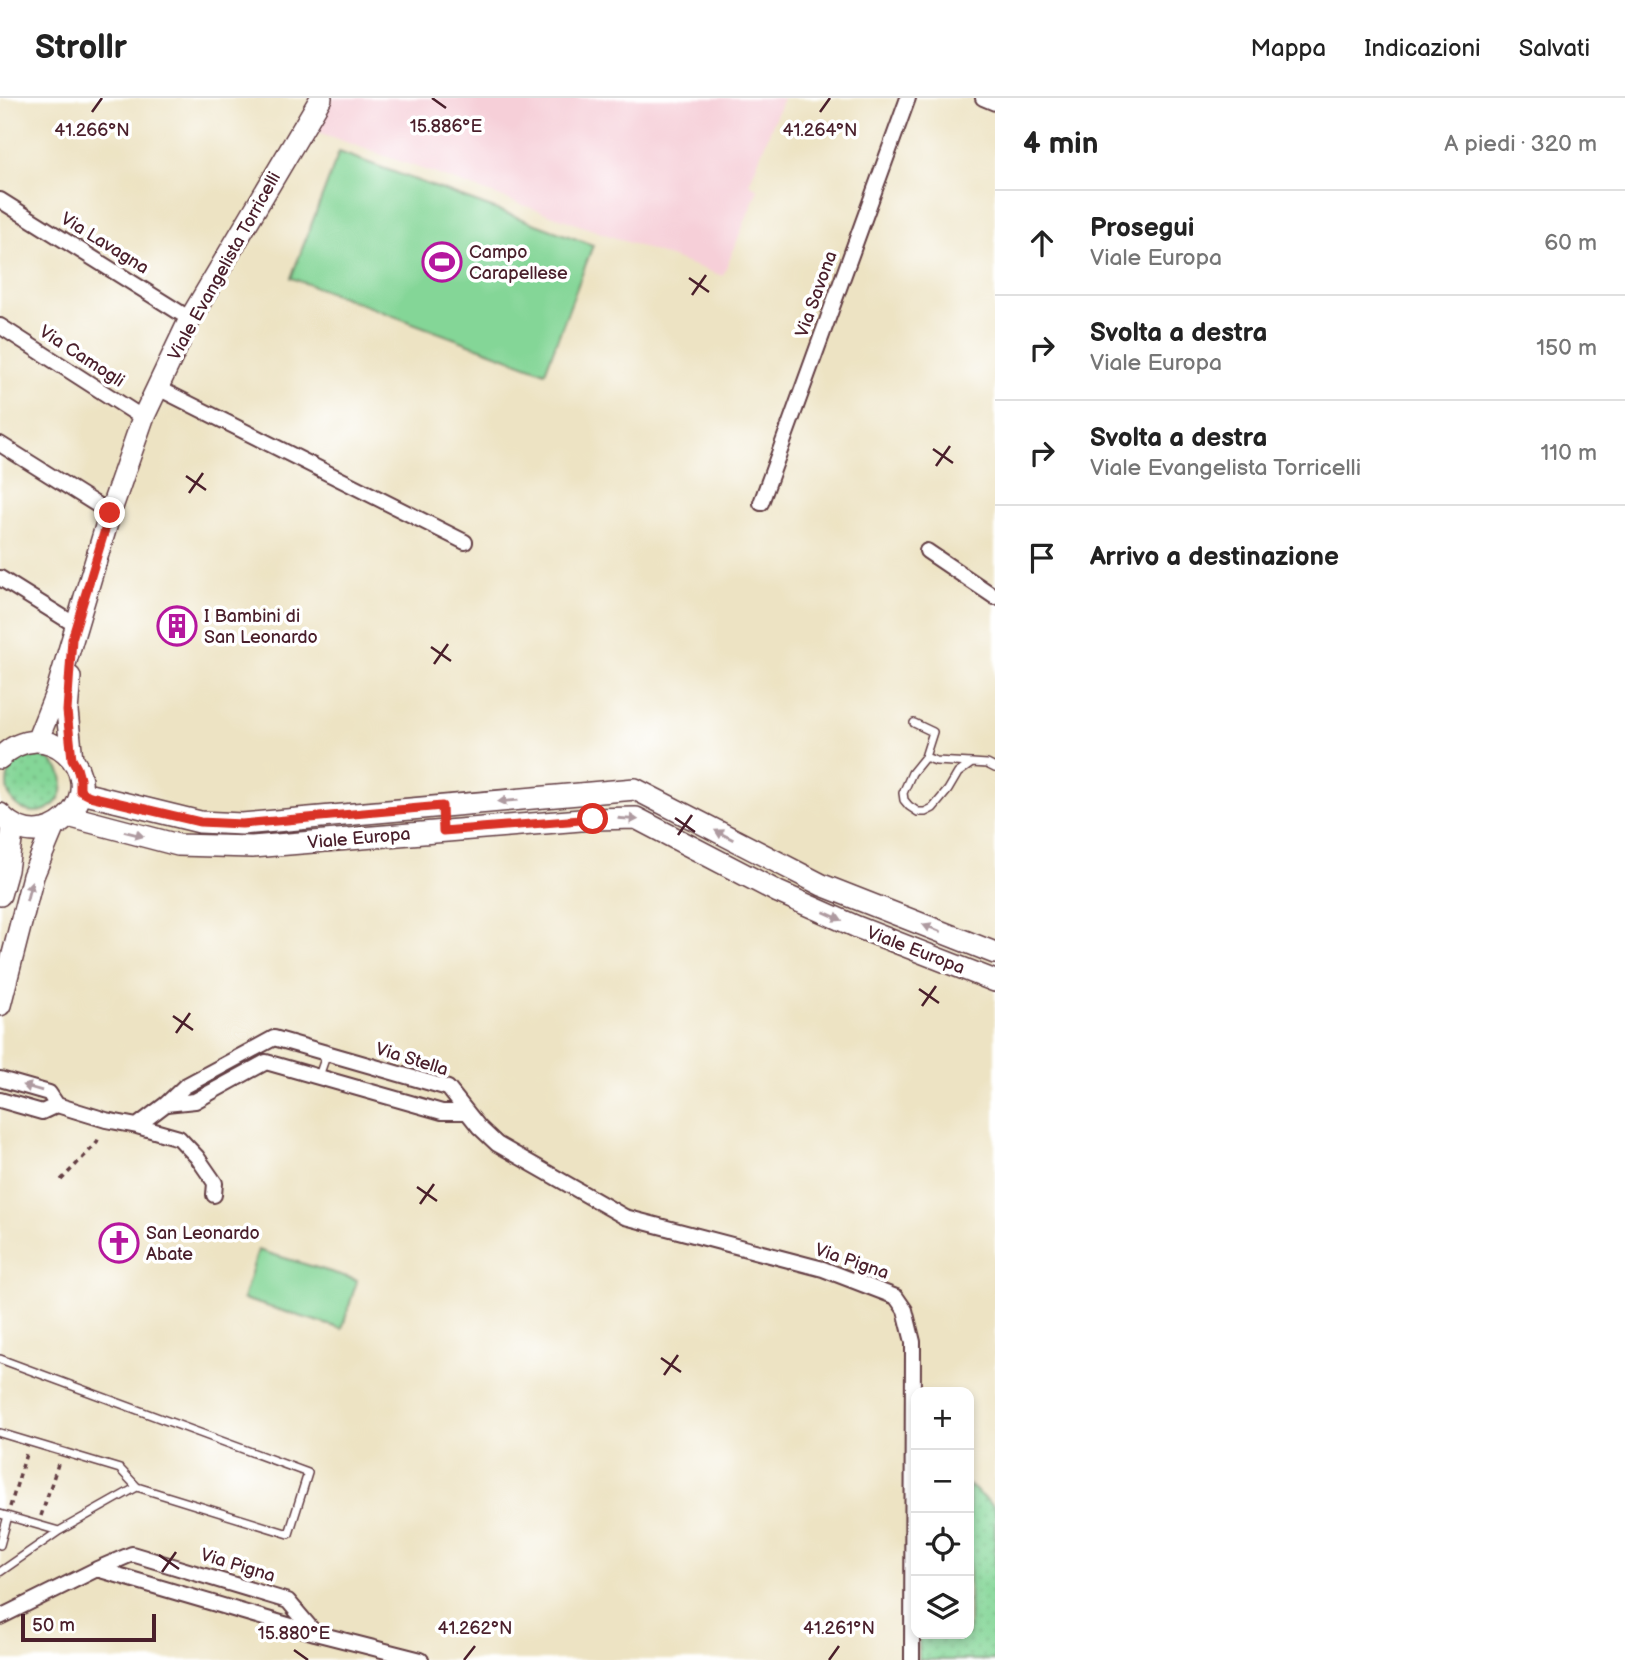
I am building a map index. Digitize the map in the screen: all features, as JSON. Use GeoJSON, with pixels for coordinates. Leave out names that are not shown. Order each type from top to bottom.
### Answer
{"type":"FeatureCollection","features":[{"type":"Feature","properties":{"kind":"street","name":"Via Savona"},"geometry":{"type":"LineString","coordinates":[[761,503],[908,98]]}},
{"type":"Feature","properties":{"kind":"street"},"geometry":{"type":"LineString","coordinates":[[983,98],[995,103]]}},
{"type":"Feature","properties":{"kind":"street","name":"Viale Evangelista Torricelli"},"geometry":{"type":"LineString","coordinates":[[37,741],[54,700],[110,513],[143,418],[190,319],[316,100]]}},
{"type":"Feature","properties":{"kind":"street","name":"Via Lavagna"},"geometry":{"type":"LineString","coordinates":[[0,200],[190,319]]}},
{"type":"Feature","properties":{"kind":"street","name":"Via Camogli"},"geometry":{"type":"LineString","coordinates":[[0,326],[143,418]]}},
{"type":"Feature","properties":{"kind":"street"},"geometry":{"type":"LineString","coordinates":[[158,388],[465,542]]}},
{"type":"Feature","properties":{"kind":"street"},"geometry":{"type":"LineString","coordinates":[[0,444],[110,513]]}},
{"type":"Feature","properties":{"kind":"street"},"geometry":{"type":"LineString","coordinates":[[927,551],[995,597]]}},
{"type":"Feature","properties":{"kind":"street"},"geometry":{"type":"LineString","coordinates":[[0,579],[75,632]]}},
{"type":"Feature","properties":{"kind":"street","name":"Viale Evangelista Torricelli"},"geometry":{"type":"LineString","coordinates":[[75,632],[67,711],[72,759],[80,779],[80,791]]}},
{"type":"Feature","properties":{"kind":"street"},"geometry":{"type":"LineString","coordinates":[[0,758],[9,749],[22,743],[37,741],[62,749],[72,759]]}},
{"type":"Feature","properties":{"kind":"street","name":"Viale Europa"},"geometry":{"type":"LineString","coordinates":[[80,791],[90,796],[200,822],[242,824],[635,789],[822,885],[995,953]]}},
{"type":"Feature","properties":{"kind":"street"},"geometry":{"type":"LineString","coordinates":[[0,1005],[33,876],[61,822],[78,801],[80,791]]}},
{"type":"Feature","properties":{"kind":"street","name":"Viale Europa"},"geometry":{"type":"LineString","coordinates":[[61,822],[90,823],[178,845],[252,847],[593,819],[636,818],[778,892],[857,927],[995,981]]}},
{"type":"Feature","properties":{"kind":"street"},"geometry":{"type":"LineString","coordinates":[[0,895],[7,870],[7,820],[26,830],[40,831],[61,822]]}},
{"type":"Feature","properties":{"kind":"street","name":"Via Stella"},"geometry":{"type":"LineString","coordinates":[[137,1126],[185,1086],[274,1038],[448,1088],[467,1112]]}},
{"type":"Feature","properties":{"kind":"street","name":"Via Stella"},"geometry":{"type":"LineString","coordinates":[[166,1104],[195,1101],[267,1062],[442,1112],[467,1112]]}},
{"type":"Feature","properties":{"kind":"street"},"geometry":{"type":"LineString","coordinates":[[0,1079],[49,1093],[57,1105],[179,1138],[197,1157],[215,1183],[214,1195]]}},
{"type":"Feature","properties":{"kind":"street"},"geometry":{"type":"LineString","coordinates":[[0,1100],[42,1112],[57,1105]]}},
{"type":"Feature","properties":{"kind":"street","name":"Via Pigna"},"geometry":{"type":"LineString","coordinates":[[467,1112],[497,1144],[625,1217],[823,1269],[895,1297],[905,1310],[913,1342],[912,1660]]}},
{"type":"Feature","properties":{"kind":"street","name":"Via Pigna"},"geometry":{"type":"LineString","coordinates":[[0,1617],[132,1554],[288,1601],[315,1633]]}},
{"type":"Feature","properties":{"kind":"street"},"geometry":{"type":"LineString","coordinates":[[97,1569],[315,1633],[421,1660]]}},
{"type":"Feature","properties":{"kind":"lane"},"geometry":{"type":"LineString","coordinates":[[914,723],[933,732],[925,757],[912,774],[903,793],[909,806],[918,812],[933,808],[958,773],[972,763]]}},
{"type":"Feature","properties":{"kind":"lane"},"geometry":{"type":"LineString","coordinates":[[925,757],[936,761],[987,764],[995,768]]}},
{"type":"Feature","properties":{"kind":"lane"},"geometry":{"type":"LineString","coordinates":[[442,806],[443,831]]}},
{"type":"Feature","properties":{"kind":"lane"},"geometry":{"type":"LineString","coordinates":[[319,1076],[327,1054]]}},
{"type":"Feature","properties":{"kind":"lane"},"geometry":{"type":"LineString","coordinates":[[0,1359],[308,1473],[289,1534],[136,1487],[120,1468],[0,1433]]}},
{"type":"Feature","properties":{"kind":"lane"},"geometry":{"type":"LineString","coordinates":[[0,1572],[59,1531],[136,1487]]}},
{"type":"Feature","properties":{"kind":"lane"},"geometry":{"type":"LineString","coordinates":[[0,1545],[4,1515],[59,1531]]}},
{"type":"Feature","properties":{"kind":"lane"},"geometry":{"type":"LineString","coordinates":[[192,1597],[198,1574]]}},
{"type":"Feature","properties":{"kind":"path"},"geometry":{"type":"LineString","coordinates":[[61,1180],[96,1144],[106,1120]]}},
{"type":"Feature","properties":{"kind":"path"},"geometry":{"type":"LineString","coordinates":[[4,1515],[29,1441]]}},
{"type":"Feature","properties":{"kind":"path"},"geometry":{"type":"LineString","coordinates":[[38,1525],[62,1451]]}},
{"type":"Feature","properties":{"kind":"shaded area"},"geometry":{"type":"Polygon","coordinates":[[[332,98],[783,98],[749,184],[758,189],[723,276],[312,130],[332,98]]]}},
{"type":"Feature","properties":{"kind":"green space","name":"Campo Carapellese"},"geometry":{"type":"Polygon","coordinates":[[[339,152],[593,245],[545,372],[291,278],[339,152]]]}},
{"type":"Feature","properties":{"kind":"green space"},"geometry":{"type":"Polygon","coordinates":[[[35,756],[46,758],[55,764],[61,773],[61,795],[55,804],[46,810],[35,812],[24,810],[15,804],[9,795],[7,784],[9,773],[15,764],[24,758],[35,756]]]}},
{"type":"Feature","properties":{"kind":"green space"},"geometry":{"type":"Polygon","coordinates":[[[258,1250],[357,1280],[342,1329],[243,1299],[258,1250]]]}},
{"type":"Feature","properties":{"kind":"green space"},"geometry":{"type":"Polygon","coordinates":[[[974,1489],[995,1507],[995,1660],[919,1660],[919,1639],[974,1639],[974,1489]]]}},
{"type":"Feature","properties":{"kind":"place","name":"Campo Carapellese"},"geometry":{"type":"Point","coordinates":[442,262]}},
{"type":"Feature","properties":{"kind":"place","name":"I Bambini di San Leonardo"},"geometry":{"type":"Point","coordinates":[177,626]}},
{"type":"Feature","properties":{"kind":"place","name":"San Leonardo Abate"},"geometry":{"type":"Point","coordinates":[119,1243]}},
{"type":"Feature","properties":{"kind":"route"},"geometry":{"type":"LineString","coordinates":[[110,513],[72,639],[67,711],[72,759],[80,779],[80,791],[90,796],[200,822],[242,824],[442,806],[443,831],[593,819]]}}]}
